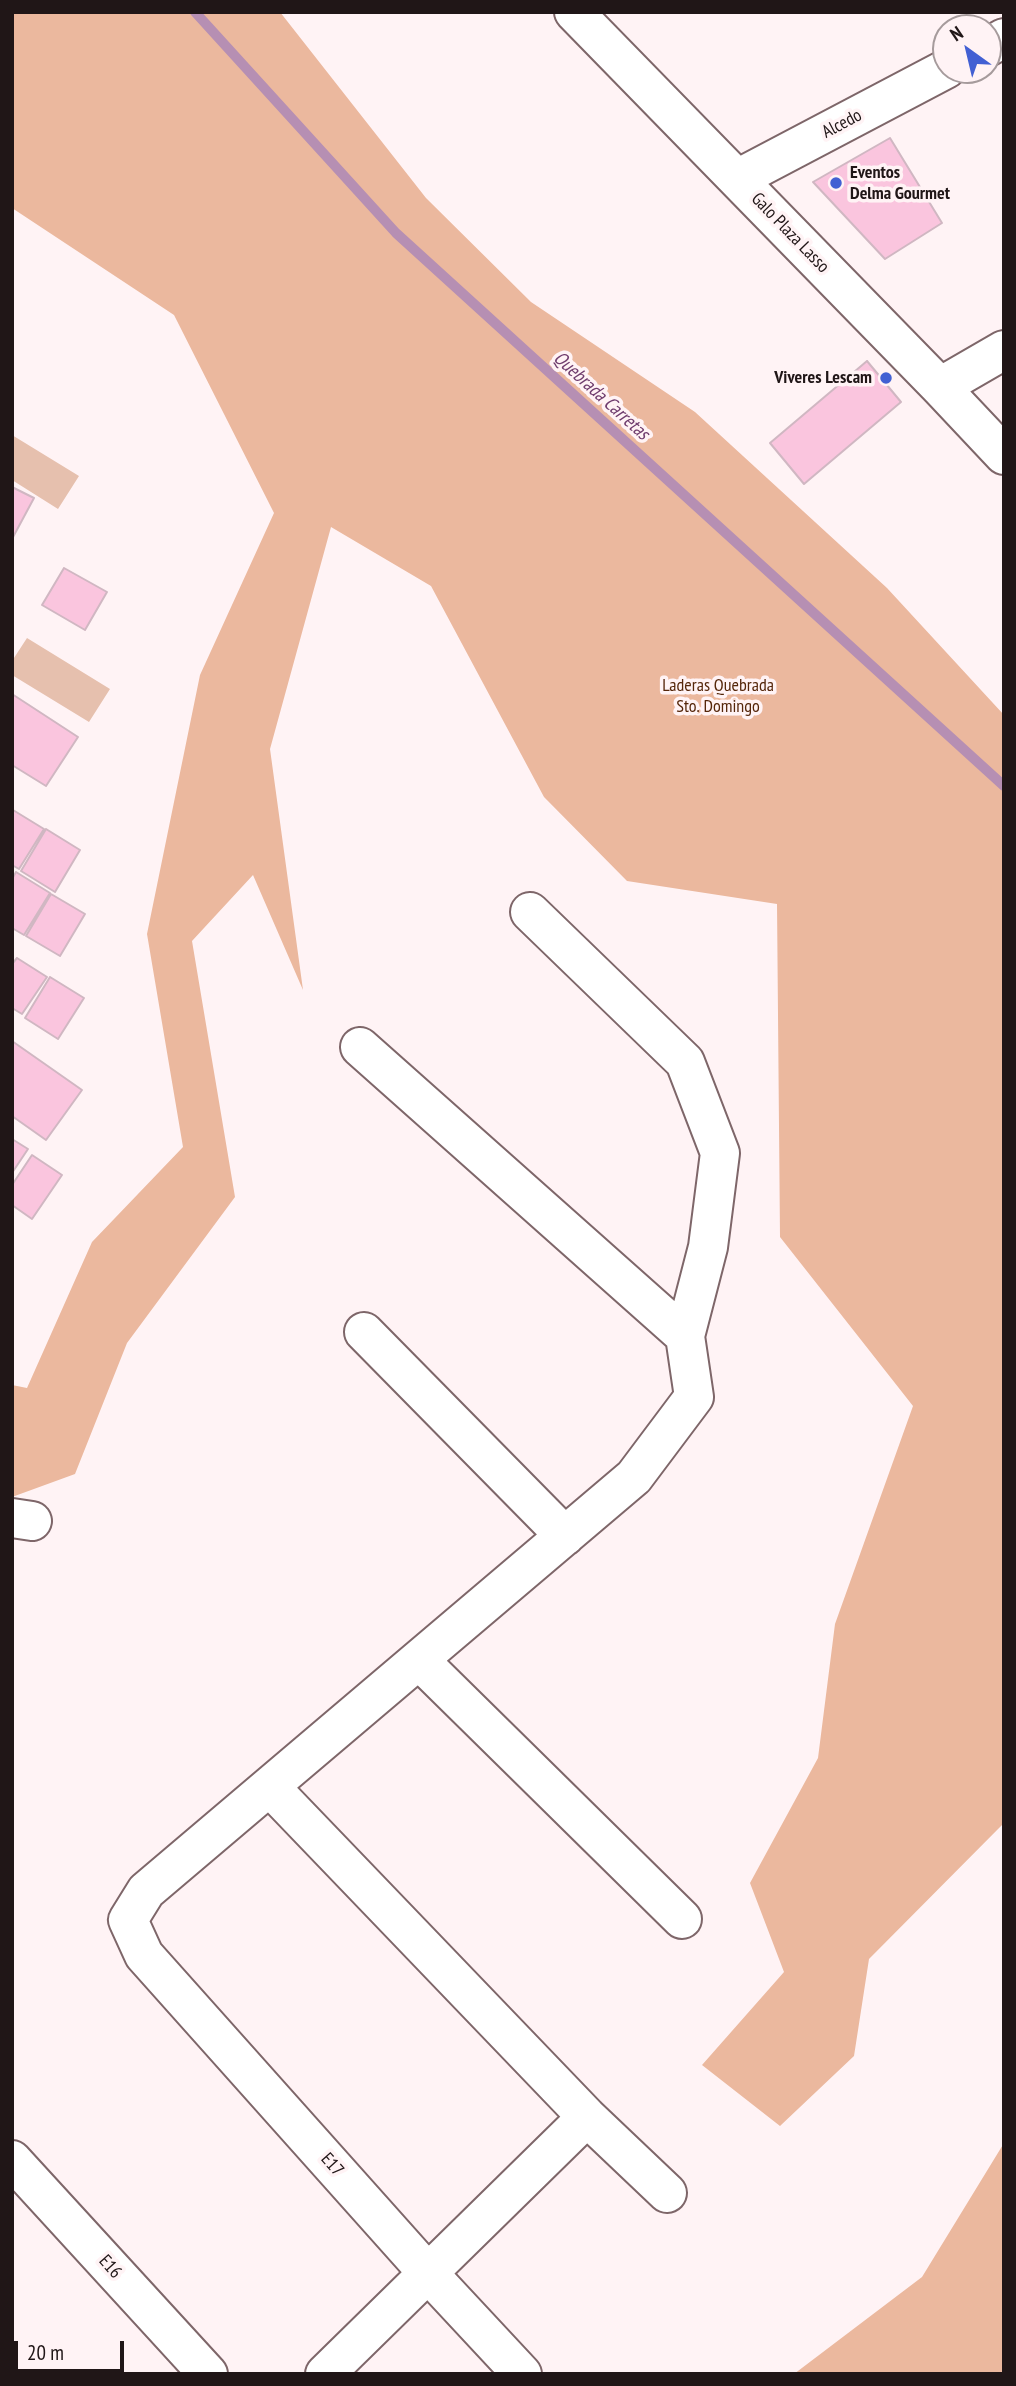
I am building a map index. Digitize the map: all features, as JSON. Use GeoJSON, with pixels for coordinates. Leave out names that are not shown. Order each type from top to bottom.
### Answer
{"type":"FeatureCollection","features":[{"type":"Feature","properties":{"kind":"street","name":"Galo Plaza Lasso"},"geometry":{"type":"LineString","coordinates":[[574,12],[1004,455]]}},
{"type":"Feature","properties":{"kind":"street","name":"Alcedo"},"geometry":{"type":"LineString","coordinates":[[737,179],[932,76]]}},
{"type":"Feature","properties":{"kind":"street"},"geometry":{"type":"LineString","coordinates":[[940,387],[1004,350]]}},
{"type":"Feature","properties":{"kind":"street"},"geometry":{"type":"LineString","coordinates":[[530,912],[685,1062],[720,1153],[708,1247],[685,1336],[694,1397],[634,1477],[270,1787],[587,2117],[667,2193]]}},
{"type":"Feature","properties":{"kind":"street"},"geometry":{"type":"LineString","coordinates":[[360,1047],[685,1336]]}},
{"type":"Feature","properties":{"kind":"street"},"geometry":{"type":"LineString","coordinates":[[364,1332],[565,1536]]}},
{"type":"Feature","properties":{"kind":"street"},"geometry":{"type":"LineString","coordinates":[[419,1660],[682,1919]]}},
{"type":"Feature","properties":{"kind":"street","name":"E17"},"geometry":{"type":"LineString","coordinates":[[270,1787],[146,1891],[128,1920],[144,1955],[427,2272],[522,2374]]}},
{"type":"Feature","properties":{"kind":"street"},"geometry":{"type":"LineString","coordinates":[[325,2374],[587,2117]]}},
{"type":"Feature","properties":{"kind":"street","name":"E16"},"geometry":{"type":"LineString","coordinates":[[12,2160],[208,2374]]}},
{"type":"Feature","properties":{"kind":"shaded area"},"geometry":{"type":"Polygon","coordinates":[[[12,435],[79,476],[58,509],[12,480],[12,435]]]}},
{"type":"Feature","properties":{"kind":"shaded area"},"geometry":{"type":"Polygon","coordinates":[[[27,638],[110,689],[89,722],[12,675],[12,661],[27,638]]]}},
{"type":"Feature","properties":{"kind":"green space","name":"Laderas Quebrada Sto. Domingo"},"geometry":{"type":"Polygon","coordinates":[[[12,12],[280,12],[426,198],[531,302],[695,412],[887,588],[1004,715],[1004,1823],[869,1959],[854,2056],[780,2126],[702,2065],[784,1972],[750,1883],[818,1758],[835,1624],[913,1406],[780,1237],[777,904],[627,881],[544,797],[431,586],[331,527],[270,749],[303,990],[253,875],[192,941],[235,1197],[127,1343],[75,1474],[12,1497],[12,1385],[27,1388],[92,1242],[183,1147],[147,934],[200,675],[274,513],[174,315],[12,208],[12,12]]]}},
{"type":"Feature","properties":{"kind":"green space"},"geometry":{"type":"Polygon","coordinates":[[[1004,2143],[1004,2374],[794,2374],[922,2277],[1004,2143]]]}},
{"type":"Feature","properties":{"kind":"building"},"geometry":{"type":"Polygon","coordinates":[[[890,138],[942,223],[885,259],[813,182],[890,138]]]}},
{"type":"Feature","properties":{"kind":"building"},"geometry":{"type":"Polygon","coordinates":[[[867,361],[901,402],[804,484],[770,443],[867,361]]]}},
{"type":"Feature","properties":{"kind":"building"},"geometry":{"type":"Polygon","coordinates":[[[12,487],[34,498],[12,539],[12,487]]]}},
{"type":"Feature","properties":{"kind":"building"},"geometry":{"type":"Polygon","coordinates":[[[64,568],[107,592],[85,630],[42,605],[64,568]]]}},
{"type":"Feature","properties":{"kind":"building"},"geometry":{"type":"Polygon","coordinates":[[[12,694],[78,737],[46,786],[12,765],[12,694]]]}},
{"type":"Feature","properties":{"kind":"building"},"geometry":{"type":"Polygon","coordinates":[[[13,810],[44,829],[19,869],[12,865],[13,810]]]}},
{"type":"Feature","properties":{"kind":"building"},"geometry":{"type":"Polygon","coordinates":[[[46,829],[80,850],[55,892],[21,871],[46,829]]]}},
{"type":"Feature","properties":{"kind":"building"},"geometry":{"type":"Polygon","coordinates":[[[16,872],[50,893],[24,935],[12,928],[12,879],[16,872]]]}},
{"type":"Feature","properties":{"kind":"building"},"geometry":{"type":"Polygon","coordinates":[[[51,894],[85,914],[60,956],[26,936],[51,894]]]}},
{"type":"Feature","properties":{"kind":"building"},"geometry":{"type":"Polygon","coordinates":[[[17,958],[47,977],[22,1014],[12,1008],[12,964],[17,958]]]}},
{"type":"Feature","properties":{"kind":"building"},"geometry":{"type":"Polygon","coordinates":[[[50,977],[84,998],[58,1039],[25,1018],[50,977]]]}},
{"type":"Feature","properties":{"kind":"building"},"geometry":{"type":"Polygon","coordinates":[[[12,1041],[82,1090],[46,1140],[12,1116],[12,1041]]]}},
{"type":"Feature","properties":{"kind":"building"},"geometry":{"type":"Polygon","coordinates":[[[12,1139],[28,1149],[12,1173],[12,1139]]]}},
{"type":"Feature","properties":{"kind":"building"},"geometry":{"type":"Polygon","coordinates":[[[32,1155],[62,1175],[32,1219],[12,1205],[12,1185],[32,1155]]]}},
{"type":"Feature","properties":{"kind":"waterway","name":"Quebrada Carretas"},"geometry":{"type":"LineString","coordinates":[[195,12],[396,233],[1004,786]]}},
{"type":"Feature","properties":{"kind":"place","name":"Eventos Delma Gourmet"},"geometry":{"type":"Point","coordinates":[836,183]}},
{"type":"Feature","properties":{"kind":"place","name":"Viveres Lescam"},"geometry":{"type":"Point","coordinates":[886,378]}}]}
